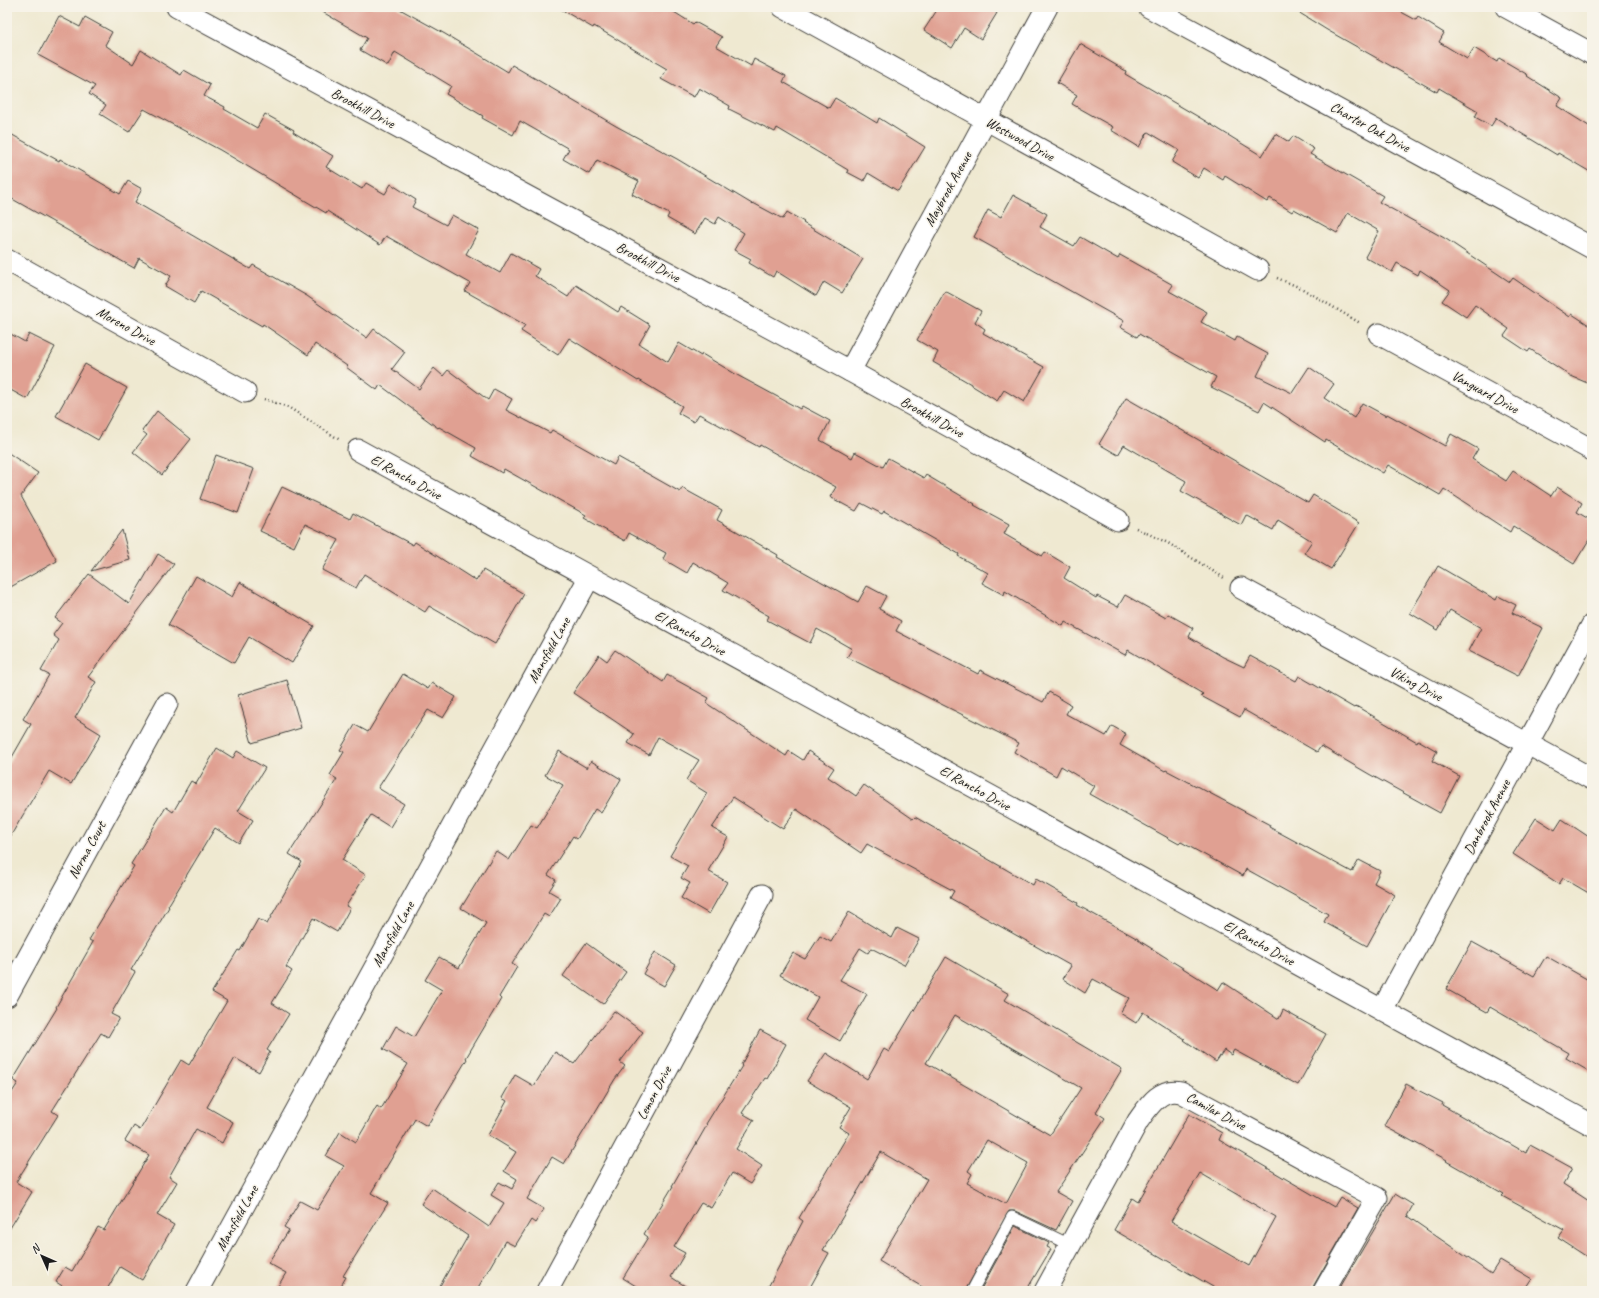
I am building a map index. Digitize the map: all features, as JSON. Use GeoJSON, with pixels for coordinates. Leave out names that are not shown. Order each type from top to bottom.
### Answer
{"type":"FeatureCollection","features":[{"type":"Feature","properties":{"kind":"street","name":"Brookhill Drive"},"geometry":{"type":"LineString","coordinates":[[177,7],[850,371],[1118,520]]}},
{"type":"Feature","properties":{"kind":"street","name":"Westwood Drive"},"geometry":{"type":"LineString","coordinates":[[783,7],[1258,270]]}},
{"type":"Feature","properties":{"kind":"street","name":"Maybrook Avenue"},"geometry":{"type":"LineString","coordinates":[[850,371],[1047,7]]}},
{"type":"Feature","properties":{"kind":"street","name":"Charter Oak Drive"},"geometry":{"type":"LineString","coordinates":[[1149,7],[1592,248]]}},
{"type":"Feature","properties":{"kind":"street"},"geometry":{"type":"LineString","coordinates":[[1506,7],[1592,54]]}},
{"type":"Feature","properties":{"kind":"street","name":"Moreno Drive"},"geometry":{"type":"LineString","coordinates":[[7,260],[245,392]]}},
{"type":"Feature","properties":{"kind":"street","name":"Vanguard Drive"},"geometry":{"type":"LineString","coordinates":[[1379,334],[1592,450]]}},
{"type":"Feature","properties":{"kind":"street","name":"El Rancho Drive"},"geometry":{"type":"LineString","coordinates":[[358,450],[589,578],[1592,1125]]}},
{"type":"Feature","properties":{"kind":"street","name":"Mansfield Lane"},"geometry":{"type":"LineString","coordinates":[[197,1291],[589,578]]}},
{"type":"Feature","properties":{"kind":"street","name":"Viking Drive"},"geometry":{"type":"LineString","coordinates":[[1241,588],[1592,779]]}},
{"type":"Feature","properties":{"kind":"street","name":"Danbrook Avenue"},"geometry":{"type":"LineString","coordinates":[[1382,1010],[1592,625]]}},
{"type":"Feature","properties":{"kind":"street","name":"Norma Court"},"geometry":{"type":"LineString","coordinates":[[7,996],[167,704]]}},
{"type":"Feature","properties":{"kind":"street","name":"Lemon Drive"},"geometry":{"type":"LineString","coordinates":[[547,1291],[762,895]]}},
{"type":"Feature","properties":{"kind":"street","name":"Camilar Drive"},"geometry":{"type":"LineString","coordinates":[[1045,1291],[1138,1122],[1152,1102],[1166,1092],[1174,1091],[1181,1092],[1377,1198],[1324,1291]]}},
{"type":"Feature","properties":{"kind":"lane"},"geometry":{"type":"LineString","coordinates":[[972,1291],[1012,1217],[1070,1245]]}},
{"type":"Feature","properties":{"kind":"path"},"geometry":{"type":"LineString","coordinates":[[1258,270],[1301,288],[1379,334]]}},
{"type":"Feature","properties":{"kind":"path"},"geometry":{"type":"LineString","coordinates":[[245,392],[288,408],[358,450]]}},
{"type":"Feature","properties":{"kind":"path"},"geometry":{"type":"LineString","coordinates":[[1118,520],[1168,543],[1241,588]]}},
{"type":"Feature","properties":{"kind":"building"},"geometry":{"type":"Polygon","coordinates":[[[314,7],[396,7],[445,34],[508,72],[512,65],[616,126],[677,159],[752,204],[753,203],[783,219],[787,212],[863,259],[842,293],[824,282],[816,296],[776,271],[773,277],[749,263],[751,259],[734,250],[744,233],[719,217],[715,224],[705,218],[695,234],[667,218],[669,214],[632,194],[639,181],[597,160],[589,174],[563,159],[569,149],[520,121],[513,135],[482,118],[483,116],[446,94],[451,86],[395,52],[388,66],[360,50],[367,38],[314,7]]]}},
{"type":"Feature","properties":{"kind":"building"},"geometry":{"type":"Polygon","coordinates":[[[557,7],[666,7],[693,24],[695,22],[722,37],[716,46],[751,66],[754,59],[786,76],[783,82],[829,108],[835,98],[877,123],[879,118],[925,147],[898,191],[868,173],[864,181],[777,128],[775,132],[729,109],[730,106],[699,88],[694,97],[661,79],[667,69],[594,26],[593,28],[557,7]]]}},
{"type":"Feature","properties":{"kind":"building"},"geometry":{"type":"Polygon","coordinates":[[[939,7],[988,7],[997,13],[981,39],[964,28],[952,48],[924,30],[939,7]]]}},
{"type":"Feature","properties":{"kind":"building"},"geometry":{"type":"Polygon","coordinates":[[[1290,7],[1392,7],[1416,20],[1418,17],[1444,33],[1439,42],[1467,59],[1474,48],[1497,62],[1499,58],[1562,98],[1557,106],[1592,128],[1592,173],[1558,153],[1557,155],[1496,118],[1491,126],[1475,117],[1478,111],[1439,88],[1437,92],[1327,30],[1290,7]]]}},
{"type":"Feature","properties":{"kind":"building"},"geometry":{"type":"Polygon","coordinates":[[[59,16],[80,27],[85,17],[112,32],[105,45],[133,64],[141,50],[181,75],[184,70],[210,85],[204,96],[225,107],[224,109],[257,128],[265,114],[294,130],[293,132],[333,156],[326,167],[362,189],[366,183],[385,194],[391,184],[416,200],[412,207],[446,225],[452,215],[479,230],[466,254],[500,273],[511,253],[539,269],[535,276],[568,297],[576,285],[618,312],[621,307],[650,325],[639,344],[668,362],[679,343],[701,356],[702,354],[800,409],[802,406],[830,421],[820,440],[852,458],[855,452],[883,467],[888,458],[924,478],[926,475],[975,504],[974,505],[1009,524],[1004,534],[1042,556],[1045,552],[1070,567],[1064,578],[1096,598],[1097,596],[1118,607],[1125,595],[1166,618],[1168,614],[1193,628],[1189,637],[1223,657],[1244,667],[1250,656],[1296,681],[1299,676],[1354,708],[1356,706],[1417,742],[1418,740],[1437,751],[1432,761],[1459,776],[1440,813],[1321,746],[1317,752],[1244,710],[1240,717],[1201,696],[1203,694],[1128,650],[1125,655],[1065,622],[1063,626],[1005,591],[1004,595],[982,583],[988,573],[958,556],[959,554],[884,511],[882,514],[861,503],[856,511],[830,497],[836,487],[760,445],[759,447],[699,414],[694,422],[678,413],[682,406],[639,380],[638,381],[569,338],[558,355],[521,331],[525,325],[465,291],[470,283],[386,236],[380,245],[327,211],[326,213],[220,150],[144,109],[129,132],[100,114],[106,105],[89,94],[95,86],[38,55],[59,16]]]}},
{"type":"Feature","properties":{"kind":"building"},"geometry":{"type":"Polygon","coordinates":[[[1080,44],[1126,71],[1125,74],[1262,156],[1276,134],[1289,142],[1293,136],[1314,149],[1310,154],[1383,196],[1379,202],[1446,239],[1510,282],[1513,278],[1570,317],[1572,314],[1592,327],[1592,385],[1571,376],[1530,349],[1528,352],[1504,336],[1509,329],[1475,305],[1466,317],[1442,301],[1450,290],[1420,270],[1418,275],[1397,263],[1392,272],[1365,257],[1379,231],[1348,213],[1337,233],[1294,209],[1292,212],[1270,198],[1267,202],[1225,176],[1223,180],[1204,168],[1198,178],[1172,162],[1179,150],[1148,132],[1139,147],[1111,130],[1113,127],[1072,104],[1077,95],[1057,83],[1080,44]]]}},
{"type":"Feature","properties":{"kind":"building"},"geometry":{"type":"Polygon","coordinates":[[[7,132],[59,161],[60,159],[120,194],[128,181],[142,189],[135,202],[250,269],[253,265],[307,296],[367,338],[374,329],[405,352],[392,369],[419,389],[434,368],[443,376],[448,370],[488,400],[494,389],[512,399],[506,410],[550,433],[552,430],[614,465],[618,457],[680,492],[682,488],[722,510],[717,520],[778,555],[777,557],[858,602],[867,586],[886,596],[879,609],[901,621],[896,631],[978,674],[980,670],[1043,702],[1049,692],[1071,705],[1066,714],[1106,736],[1112,726],[1126,734],[1120,745],[1165,771],[1166,770],[1270,825],[1269,827],[1352,872],[1359,860],[1380,871],[1374,883],[1395,895],[1367,946],[1324,922],[1328,914],[1246,869],[1243,876],[1181,842],[1179,844],[1089,794],[1094,786],[1061,766],[1056,776],[1014,752],[1019,743],[847,657],[852,649],[817,629],[810,643],[767,620],[769,616],[723,590],[728,583],[693,562],[687,573],[663,559],[666,553],[629,533],[625,541],[584,518],[586,515],[504,469],[502,473],[472,456],[476,448],[439,427],[438,428],[380,385],[377,390],[346,367],[347,366],[315,344],[308,355],[263,324],[262,326],[201,291],[194,303],[165,286],[171,276],[139,258],[134,268],[7,196],[7,132]]]}},
{"type":"Feature","properties":{"kind":"building"},"geometry":{"type":"Polygon","coordinates":[[[1013,195],[1047,214],[1040,227],[1074,246],[1080,237],[1118,259],[1120,255],[1173,285],[1169,291],[1207,312],[1201,322],[1235,341],[1237,337],[1268,354],[1257,376],[1292,393],[1309,367],[1334,384],[1324,398],[1354,418],[1362,403],[1386,416],[1387,414],[1445,446],[1451,434],[1478,449],[1472,459],[1506,481],[1513,471],[1551,496],[1557,487],[1582,503],[1577,512],[1592,521],[1592,535],[1574,564],[1513,526],[1510,532],[1444,489],[1440,495],[1388,465],[1383,473],[1326,440],[1325,442],[1264,402],[1259,411],[1211,387],[1216,377],[1139,334],[1137,337],[1120,327],[1124,321],[974,237],[988,210],[1001,217],[1013,195]]]}},
{"type":"Feature","properties":{"kind":"building"},"geometry":{"type":"Polygon","coordinates":[[[945,291],[981,311],[975,322],[985,329],[983,333],[1044,367],[1024,402],[1004,390],[997,401],[933,362],[938,352],[917,340],[945,291]]]}},
{"type":"Feature","properties":{"kind":"building"},"geometry":{"type":"Polygon","coordinates":[[[7,332],[25,342],[29,334],[55,347],[27,399],[7,388],[7,332]]]}},
{"type":"Feature","properties":{"kind":"building"},"geometry":{"type":"Polygon","coordinates":[[[85,364],[127,388],[98,440],[56,416],[85,364]]]}},
{"type":"Feature","properties":{"kind":"building"},"geometry":{"type":"Polygon","coordinates":[[[1126,398],[1308,503],[1313,495],[1359,523],[1331,569],[1304,553],[1312,541],[1278,520],[1273,530],[1246,515],[1241,525],[1181,491],[1186,481],[1124,445],[1118,455],[1099,444],[1126,398]]]}},
{"type":"Feature","properties":{"kind":"building"},"geometry":{"type":"Polygon","coordinates":[[[157,411],[191,439],[162,475],[133,452],[147,435],[142,431],[157,411]]]}},
{"type":"Feature","properties":{"kind":"building"},"geometry":{"type":"Polygon","coordinates":[[[7,452],[38,473],[21,496],[57,561],[7,589],[7,452]]]}},
{"type":"Feature","properties":{"kind":"building"},"geometry":{"type":"Polygon","coordinates":[[[216,455],[254,469],[238,513],[200,499],[216,455]]]}},
{"type":"Feature","properties":{"kind":"building"},"geometry":{"type":"Polygon","coordinates":[[[282,487],[350,519],[353,513],[413,545],[415,542],[476,581],[483,570],[524,594],[495,644],[429,606],[425,612],[364,574],[356,588],[322,570],[339,540],[305,524],[294,547],[260,531],[282,487]]]}},
{"type":"Feature","properties":{"kind":"building"},"geometry":{"type":"Polygon","coordinates":[[[122,530],[130,560],[91,571],[122,530]]]}},
{"type":"Feature","properties":{"kind":"building"},"geometry":{"type":"Polygon","coordinates":[[[158,554],[174,564],[88,677],[96,682],[75,718],[101,734],[71,784],[49,771],[7,842],[7,766],[31,724],[23,719],[49,675],[41,671],[59,640],[53,635],[62,623],[55,618],[89,574],[129,604],[158,554]]]}},
{"type":"Feature","properties":{"kind":"building"},"geometry":{"type":"Polygon","coordinates":[[[1438,566],[1496,600],[1498,596],[1516,605],[1512,613],[1543,628],[1518,676],[1469,651],[1481,628],[1450,610],[1438,630],[1410,613],[1438,566]]]}},
{"type":"Feature","properties":{"kind":"building"},"geometry":{"type":"Polygon","coordinates":[[[196,576],[232,597],[240,582],[314,626],[292,663],[249,637],[234,663],[168,625],[196,576]]]}},
{"type":"Feature","properties":{"kind":"building"},"geometry":{"type":"Polygon","coordinates":[[[615,650],[663,682],[667,675],[709,698],[706,703],[786,756],[789,751],[803,760],[808,751],[834,768],[828,777],[856,796],[864,785],[913,819],[915,817],[1033,885],[1036,879],[1078,903],[1077,905],[1138,939],[1218,990],[1223,982],[1279,1019],[1283,1010],[1326,1034],[1298,1085],[1234,1050],[1231,1055],[1224,1050],[1216,1062],[1184,1040],[1185,1039],[1143,1012],[1136,1023],[1120,1013],[1129,998],[1093,979],[1085,993],[1063,979],[1071,966],[950,898],[954,891],[867,844],[861,853],[796,809],[783,829],[733,797],[712,828],[728,837],[708,871],[727,882],[709,914],[681,898],[690,883],[681,878],[688,866],[670,856],[707,793],[686,780],[699,760],[658,737],[649,755],[628,743],[634,734],[573,693],[599,655],[607,661],[615,650]]]}},
{"type":"Feature","properties":{"kind":"building"},"geometry":{"type":"Polygon","coordinates":[[[403,674],[428,689],[432,683],[456,697],[443,718],[428,710],[378,788],[404,804],[390,827],[371,815],[342,860],[366,875],[346,906],[350,908],[337,932],[313,918],[286,967],[292,971],[272,1003],[289,1014],[267,1050],[270,1052],[259,1072],[235,1058],[207,1107],[233,1122],[222,1143],[196,1129],[169,1177],[177,1182],[157,1215],[174,1225],[142,1280],[120,1267],[106,1291],[61,1291],[64,1287],[56,1282],[65,1267],[72,1271],[98,1227],[104,1230],[149,1155],[125,1141],[134,1126],[140,1130],[181,1060],[189,1065],[227,1001],[212,992],[238,950],[240,951],[258,919],[267,924],[302,862],[289,854],[337,779],[330,775],[344,752],[340,750],[355,725],[368,732],[403,674]]]}},
{"type":"Feature","properties":{"kind":"building"},"geometry":{"type":"Polygon","coordinates":[[[287,680],[301,728],[252,743],[238,695],[287,680]]]}},
{"type":"Feature","properties":{"kind":"building"},"geometry":{"type":"Polygon","coordinates":[[[217,748],[233,758],[237,751],[265,768],[238,811],[253,820],[239,843],[215,828],[168,906],[169,907],[131,970],[135,972],[111,1014],[119,1018],[108,1037],[101,1033],[52,1111],[58,1115],[16,1182],[32,1192],[7,1233],[7,1100],[18,1083],[13,1080],[57,1008],[56,1007],[93,942],[89,940],[134,866],[131,864],[166,807],[173,812],[191,781],[196,784],[217,748]]]}},
{"type":"Feature","properties":{"kind":"building"},"geometry":{"type":"Polygon","coordinates":[[[559,751],[587,768],[591,761],[621,779],[601,813],[595,809],[577,839],[573,836],[548,875],[556,880],[549,891],[561,898],[549,917],[544,914],[512,964],[517,967],[499,997],[501,999],[427,1126],[415,1119],[371,1193],[388,1203],[343,1276],[346,1277],[338,1291],[275,1291],[286,1273],[268,1263],[289,1230],[284,1227],[300,1201],[317,1210],[344,1166],[326,1156],[340,1132],[356,1142],[377,1106],[381,1109],[408,1064],[383,1049],[396,1026],[414,1037],[442,990],[425,980],[439,957],[459,968],[486,923],[461,908],[496,851],[509,860],[531,825],[537,828],[563,785],[545,775],[559,751]]]}},
{"type":"Feature","properties":{"kind":"building"},"geometry":{"type":"Polygon","coordinates":[[[1536,818],[1555,830],[1562,819],[1592,839],[1592,895],[1563,878],[1559,884],[1513,854],[1536,818]]]}},
{"type":"Feature","properties":{"kind":"building"},"geometry":{"type":"Polygon","coordinates":[[[849,912],[892,938],[897,928],[919,939],[904,965],[871,948],[868,953],[860,948],[840,980],[867,994],[840,1041],[805,1020],[818,997],[780,975],[793,953],[805,959],[820,936],[831,942],[849,912]]]}},
{"type":"Feature","properties":{"kind":"building"},"geometry":{"type":"Polygon","coordinates":[[[1472,942],[1534,976],[1546,956],[1592,982],[1592,1073],[1566,1058],[1569,1053],[1490,1007],[1487,1012],[1446,989],[1472,942]]]}},
{"type":"Feature","properties":{"kind":"building"},"geometry":{"type":"Polygon","coordinates":[[[586,943],[626,972],[603,1004],[563,976],[586,943]]]}},
{"type":"Feature","properties":{"kind":"building"},"geometry":{"type":"Polygon","coordinates":[[[655,952],[676,965],[664,986],[643,974],[655,952]]]}},
{"type":"Feature","properties":{"kind":"building"},"geometry":{"type":"Polygon","coordinates":[[[946,957],[1009,994],[1005,1000],[1122,1069],[1096,1112],[1105,1118],[1056,1192],[1072,1201],[1056,1230],[1015,1211],[1009,1211],[965,1291],[929,1291],[879,1261],[927,1179],[881,1152],[823,1250],[829,1253],[808,1291],[766,1291],[803,1221],[799,1218],[849,1133],[839,1127],[851,1107],[807,1081],[826,1053],[867,1079],[884,1049],[889,1052],[946,957]],[[955,1015],[926,1063],[1050,1135],[1081,1088],[955,1015]],[[987,1140],[968,1171],[972,1174],[967,1183],[1006,1204],[1028,1163],[987,1140]]]}},
{"type":"Feature","properties":{"kind":"building"},"geometry":{"type":"Polygon","coordinates":[[[614,1011],[643,1032],[620,1062],[625,1066],[615,1079],[564,1164],[552,1157],[527,1199],[544,1209],[535,1223],[531,1220],[515,1246],[505,1241],[476,1291],[437,1291],[468,1236],[421,1204],[432,1188],[489,1227],[504,1203],[491,1195],[499,1182],[512,1189],[517,1179],[504,1171],[516,1152],[488,1135],[507,1101],[502,1098],[515,1075],[534,1086],[555,1052],[574,1064],[614,1011]]]}},
{"type":"Feature","properties":{"kind":"building"},"geometry":{"type":"Polygon","coordinates":[[[760,1030],[786,1044],[767,1079],[765,1078],[742,1113],[754,1120],[736,1149],[762,1166],[750,1184],[732,1173],[711,1208],[701,1203],[674,1247],[685,1253],[671,1277],[693,1291],[644,1291],[623,1278],[648,1237],[644,1234],[673,1186],[707,1125],[706,1124],[742,1066],[741,1065],[760,1030]]]}},
{"type":"Feature","properties":{"kind":"building"},"geometry":{"type":"Polygon","coordinates":[[[1406,1084],[1443,1103],[1442,1105],[1526,1153],[1530,1145],[1572,1168],[1563,1184],[1592,1203],[1592,1260],[1558,1238],[1564,1230],[1502,1196],[1504,1194],[1446,1161],[1447,1160],[1384,1126],[1406,1084]]]}},
{"type":"Feature","properties":{"kind":"building"},"geometry":{"type":"Polygon","coordinates":[[[1189,1114],[1222,1133],[1219,1140],[1334,1207],[1340,1197],[1358,1208],[1312,1291],[1220,1291],[1114,1230],[1132,1198],[1138,1202],[1189,1114]],[[1200,1173],[1171,1221],[1249,1266],[1276,1217],[1200,1173]]]}},
{"type":"Feature","properties":{"kind":"building"},"geometry":{"type":"Polygon","coordinates":[[[1395,1194],[1413,1205],[1407,1216],[1491,1274],[1500,1260],[1532,1279],[1524,1291],[1338,1291],[1395,1194]]]}},
{"type":"Feature","properties":{"kind":"building"},"geometry":{"type":"Polygon","coordinates":[[[1015,1226],[1049,1243],[1047,1247],[1051,1249],[1026,1291],[980,1291],[1015,1226]]]}}]}
